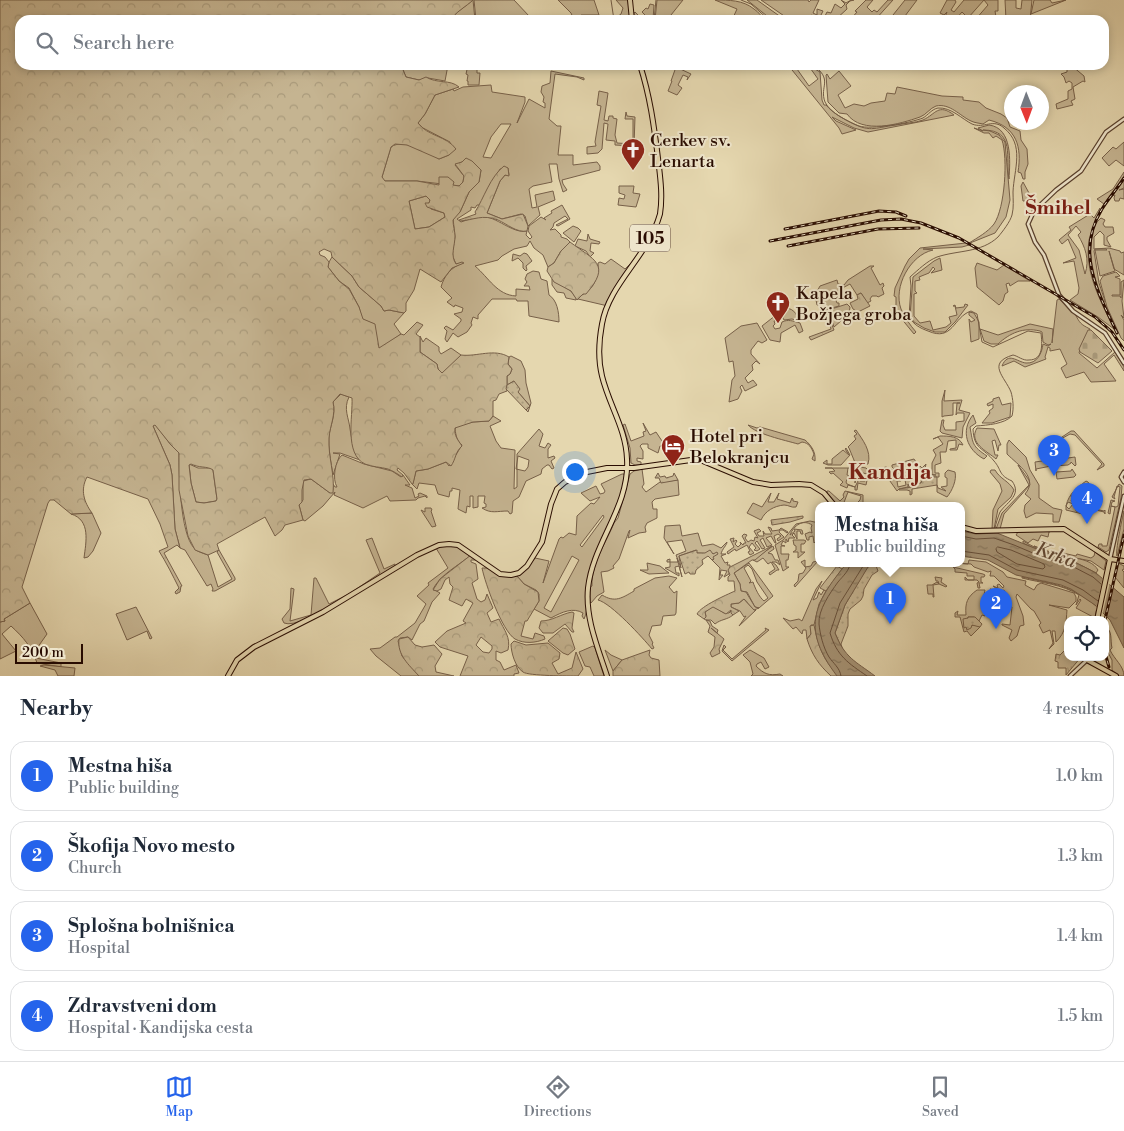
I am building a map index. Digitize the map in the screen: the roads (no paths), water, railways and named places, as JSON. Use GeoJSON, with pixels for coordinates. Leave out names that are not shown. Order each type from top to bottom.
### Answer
{"type":"FeatureCollection","features":[{"type":"Feature","properties":{"kind":"main road"},"geometry":{"type":"LineString","coordinates":[[630,0],[632,15]]}},
{"type":"Feature","properties":{"kind":"main road","name":"105"},"geometry":{"type":"LineString","coordinates":[[607,676],[590,622],[588,590],[596,558],[618,509],[626,485],[627,468],[624,436],[602,377],[600,346],[603,319],[611,300],[647,245],[655,229],[660,212],[661,181],[654,120],[642,70]]}},
{"type":"Feature","properties":{"kind":"main road"},"geometry":{"type":"LineString","coordinates":[[228,676],[234,663],[244,654],[332,607],[379,577],[431,548],[447,544],[458,545],[468,550],[500,574],[511,575],[519,573],[527,566],[540,547],[552,499],[561,485],[587,472],[698,459],[753,482],[771,485],[799,484],[812,486],[824,493],[832,502]]}},
{"type":"Feature","properties":{"kind":"main road"},"geometry":{"type":"LineString","coordinates":[[965,528],[985,531],[1064,529],[1110,559],[1124,560]]}},
{"type":"Feature","properties":{"kind":"main road"},"geometry":{"type":"LineString","coordinates":[[1098,616],[1110,559]]}},
{"type":"Feature","properties":{"kind":"main road"},"geometry":{"type":"LineString","coordinates":[[1092,661],[1116,676]]}},
{"type":"Feature","properties":{"kind":"street"},"geometry":{"type":"LineString","coordinates":[[1124,119],[1106,132],[1080,173],[1065,183],[1032,214],[1028,227],[1044,255],[1058,293],[1073,310],[1105,333],[1124,363]]}},
{"type":"Feature","properties":{"kind":"street"},"geometry":{"type":"LineString","coordinates":[[1124,472],[1120,477],[1124,483]]}},
{"type":"Feature","properties":{"kind":"street"},"geometry":{"type":"LineString","coordinates":[[1110,559],[1124,496]]}},
{"type":"Feature","properties":{"kind":"street"},"geometry":{"type":"LineString","coordinates":[[1070,676],[1084,661]]}},
{"type":"Feature","properties":{"kind":"water"},"geometry":{"type":"Polygon","coordinates":[[[965,532],[976,534],[997,533],[1049,554],[1071,560],[1096,573],[1124,597],[1124,648],[1109,616],[1106,616],[1095,605],[1071,589],[1061,585],[1016,575],[988,560],[965,557],[965,532]]]}},
{"type":"Feature","properties":{"kind":"water"},"geometry":{"type":"Polygon","coordinates":[[[844,567],[868,567],[845,605],[835,633],[847,654],[875,676],[837,676],[819,645],[816,618],[819,605],[844,567]]]}},
{"type":"Feature","properties":{"kind":"waterway"},"geometry":{"type":"LineString","coordinates":[[611,0],[613,15]]}},
{"type":"Feature","properties":{"kind":"waterway"},"geometry":{"type":"LineString","coordinates":[[654,15],[656,0]]}},
{"type":"Feature","properties":{"kind":"waterway"},"geometry":{"type":"LineString","coordinates":[[741,0],[751,4],[763,15]]}},
{"type":"Feature","properties":{"kind":"waterway"},"geometry":{"type":"LineString","coordinates":[[819,70],[824,79],[824,96],[827,106],[840,117],[859,126],[881,127],[909,122],[923,118],[938,108],[943,108],[952,111],[972,124],[1000,125],[1014,142],[1017,158],[1013,212],[1010,221],[1002,232],[991,242],[977,249],[937,257],[910,277],[909,317],[915,324],[925,330],[936,334],[948,331],[960,318],[971,311],[977,314],[982,342],[993,347],[1028,331],[1041,333],[1041,350],[1037,357],[1027,360],[1013,355],[1000,362],[1000,371],[1011,392],[1012,416],[1009,419],[991,425],[976,426],[973,429],[977,445],[990,456],[1002,474],[1012,481],[1015,486],[1015,494],[1000,512],[995,528]]}},
{"type":"Feature","properties":{"kind":"railway"},"geometry":{"type":"LineString","coordinates":[[1117,333],[1103,303],[1092,272],[1090,241],[1094,225],[1102,209],[1124,178]]}},
{"type":"Feature","properties":{"kind":"railway"},"geometry":{"type":"LineString","coordinates":[[785,229],[879,211],[896,212],[906,216]]}},
{"type":"Feature","properties":{"kind":"railway"},"geometry":{"type":"LineString","coordinates":[[770,241],[881,220],[901,219],[921,223],[959,238],[1095,317],[1112,332],[1124,350]]}},
{"type":"Feature","properties":{"kind":"railway"},"geometry":{"type":"LineString","coordinates":[[788,246],[878,229],[919,228]]}},
{"type":"Feature","properties":{"kind":"railway"},"geometry":{"type":"LineString","coordinates":[[1106,616],[1124,535]]}},
{"type":"Feature","properties":{"kind":"railway"},"geometry":{"type":"LineString","coordinates":[[1107,661],[1109,667]]}},
{"type":"Feature","properties":{"kind":"place","name":"Cerkev sv. Lenarta"},"geometry":{"type":"Point","coordinates":[633,171]}},
{"type":"Feature","properties":{"kind":"place","name":"Kapela Božjega groba"},"geometry":{"type":"Point","coordinates":[778,324]}},
{"type":"Feature","properties":{"kind":"place","name":"Hotel pri Belokranjcu"},"geometry":{"type":"Point","coordinates":[673,467]}},
{"type":"Feature","properties":{"kind":"place","name":"Splošna bolnišnica"},"geometry":{"type":"Point","coordinates":[1054,476]}},
{"type":"Feature","properties":{"kind":"place","name":"Zdravstveni dom"},"geometry":{"type":"Point","coordinates":[1087,524]}},
{"type":"Feature","properties":{"kind":"place","name":"Mestna hiša"},"geometry":{"type":"Point","coordinates":[890,624]}},
{"type":"Feature","properties":{"kind":"place","name":"Škofija Novo mesto"},"geometry":{"type":"Point","coordinates":[996,629]}},
{"type":"Feature","properties":{"kind":"district","name":"Šmihel"},"geometry":{"type":"Point","coordinates":[1058,207]}},
{"type":"Feature","properties":{"kind":"district","name":"Kandija"},"geometry":{"type":"Point","coordinates":[890,471]}},
{"type":"Feature","properties":{"kind":"water label","name":"Krka"},"geometry":{"type":"Point","coordinates":[1056,554]}}]}
